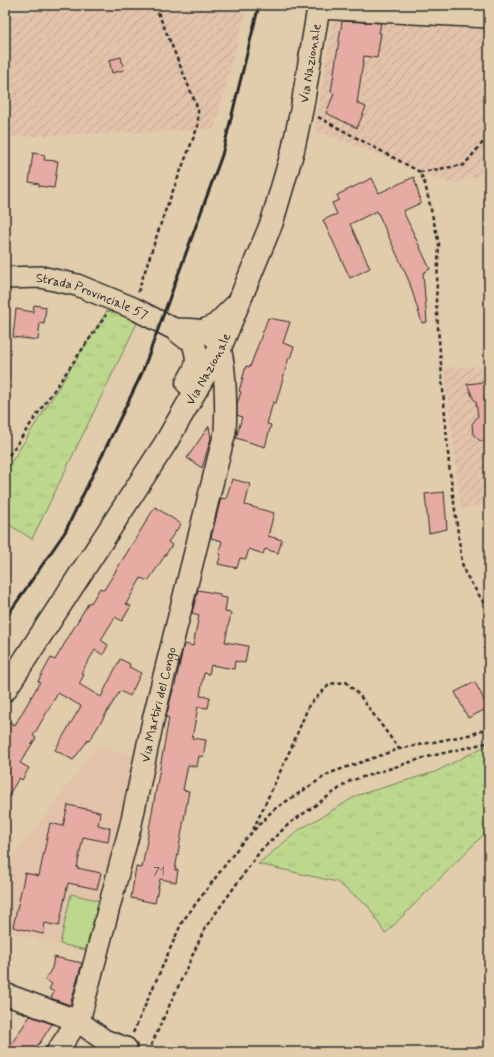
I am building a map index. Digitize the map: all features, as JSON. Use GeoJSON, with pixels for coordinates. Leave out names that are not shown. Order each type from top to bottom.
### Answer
{"type":"FeatureCollection","features":[{"type":"Feature","properties":{"kind":"main road","name":"Via Nazionale"},"geometry":{"type":"LineString","coordinates":[[5,690],[165,444],[220,348],[272,222],[293,150],[302,108],[318,7]]}},
{"type":"Feature","properties":{"kind":"main road"},"geometry":{"type":"LineString","coordinates":[[165,444],[177,402],[195,370],[198,357],[198,338],[216,325],[241,300]]}},
{"type":"Feature","properties":{"kind":"street"},"geometry":{"type":"LineString","coordinates":[[318,7],[489,17]]}},
{"type":"Feature","properties":{"kind":"street","name":"Strada Provinciale 57"},"geometry":{"type":"LineString","coordinates":[[5,278],[41,277],[77,285],[124,305],[174,329],[198,338]]}},
{"type":"Feature","properties":{"kind":"street"},"geometry":{"type":"LineString","coordinates":[[198,338],[215,338],[220,348]]}},
{"type":"Feature","properties":{"kind":"street","name":"Via Martiri del Congo"},"geometry":{"type":"LineString","coordinates":[[57,1052],[80,1017],[132,824],[154,716],[225,432],[226,396],[220,348]]}},
{"type":"Feature","properties":{"kind":"street"},"geometry":{"type":"LineString","coordinates":[[5,994],[78,1021],[104,1040],[126,1048]]}},
{"type":"Feature","properties":{"kind":"path"},"geometry":{"type":"LineString","coordinates":[[5,461],[124,305],[164,214],[198,126],[198,108],[155,5]]}},
{"type":"Feature","properties":{"kind":"path"},"geometry":{"type":"LineString","coordinates":[[302,108],[420,172],[464,165],[489,135]]}},
{"type":"Feature","properties":{"kind":"path"},"geometry":{"type":"LineString","coordinates":[[420,172],[425,184],[439,244],[436,302],[449,465],[462,562],[465,573],[489,610]]}},
{"type":"Feature","properties":{"kind":"path"},"geometry":{"type":"LineString","coordinates":[[252,832],[292,746],[309,705],[330,684],[346,682],[360,696],[399,749]]}},
{"type":"Feature","properties":{"kind":"path"},"geometry":{"type":"LineString","coordinates":[[126,1048],[182,922],[241,844],[273,810],[330,773],[399,749],[473,734],[489,727]]}},
{"type":"Feature","properties":{"kind":"path"},"geometry":{"type":"LineString","coordinates":[[148,1052],[204,928],[261,850],[290,823],[350,781],[427,757],[489,741]]}},
{"type":"Feature","properties":{"kind":"shaded area"},"geometry":{"type":"Polygon","coordinates":[[[56,5],[247,5],[214,129],[5,137],[5,18],[56,7],[56,5]]]}},
{"type":"Feature","properties":{"kind":"shaded area"},"geometry":{"type":"Polygon","coordinates":[[[335,5],[489,5],[489,172],[452,184],[315,130],[335,5]]]}},
{"type":"Feature","properties":{"kind":"shaded area"},"geometry":{"type":"Polygon","coordinates":[[[489,366],[489,505],[461,508],[444,368],[489,366]]]}},
{"type":"Feature","properties":{"kind":"shaded area"},"geometry":{"type":"Polygon","coordinates":[[[97,747],[135,756],[102,901],[92,953],[5,931],[5,869],[97,747]]]}},
{"type":"Feature","properties":{"kind":"green space"},"geometry":{"type":"Polygon","coordinates":[[[107,311],[140,317],[32,539],[5,522],[5,472],[107,311]]]}},
{"type":"Feature","properties":{"kind":"green space"},"geometry":{"type":"Polygon","coordinates":[[[489,744],[489,829],[385,934],[369,907],[337,882],[258,864],[299,830],[358,795],[435,772],[489,744]]]}},
{"type":"Feature","properties":{"kind":"green space"},"geometry":{"type":"Polygon","coordinates":[[[71,894],[101,901],[91,951],[60,944],[71,894]]]}},
{"type":"Feature","properties":{"kind":"building"},"geometry":{"type":"Polygon","coordinates":[[[342,21],[381,23],[377,58],[364,56],[357,103],[366,107],[357,128],[326,113],[334,94],[331,92],[342,21]]]}},
{"type":"Feature","properties":{"kind":"building"},"geometry":{"type":"Polygon","coordinates":[[[121,57],[124,70],[112,73],[109,60],[121,57]]]}},
{"type":"Feature","properties":{"kind":"building"},"geometry":{"type":"Polygon","coordinates":[[[33,153],[45,155],[44,160],[58,161],[54,188],[39,186],[39,184],[29,182],[33,153]]]}},
{"type":"Feature","properties":{"kind":"building"},"geometry":{"type":"Polygon","coordinates":[[[414,177],[421,203],[403,211],[430,269],[423,273],[427,322],[422,323],[409,281],[377,211],[350,224],[370,268],[350,278],[323,220],[337,214],[332,203],[339,200],[337,195],[372,178],[379,193],[414,177]]]}},
{"type":"Feature","properties":{"kind":"building"},"geometry":{"type":"Polygon","coordinates":[[[34,305],[46,307],[44,324],[40,323],[38,340],[13,337],[16,309],[33,312],[34,305]]]}},
{"type":"Feature","properties":{"kind":"building"},"geometry":{"type":"Polygon","coordinates":[[[268,318],[290,322],[283,343],[294,347],[290,358],[289,357],[276,403],[273,402],[267,424],[271,425],[265,447],[236,438],[242,417],[237,415],[237,404],[241,392],[239,391],[246,366],[250,367],[268,318]]]}},
{"type":"Feature","properties":{"kind":"building"},"geometry":{"type":"Polygon","coordinates":[[[485,382],[489,390],[489,444],[479,440],[473,434],[472,424],[478,416],[476,402],[467,384],[485,382]]]}},
{"type":"Feature","properties":{"kind":"building"},"geometry":{"type":"Polygon","coordinates":[[[209,426],[211,438],[202,468],[187,458],[209,426]]]}},
{"type":"Feature","properties":{"kind":"building"},"geometry":{"type":"Polygon","coordinates":[[[232,479],[250,484],[245,505],[274,513],[268,536],[282,540],[278,553],[265,549],[263,554],[249,549],[246,559],[240,558],[237,568],[218,564],[221,554],[219,554],[222,541],[211,538],[221,498],[226,499],[232,479]]]}},
{"type":"Feature","properties":{"kind":"building"},"geometry":{"type":"Polygon","coordinates":[[[444,492],[447,529],[429,533],[425,494],[444,492]]]}},
{"type":"Feature","properties":{"kind":"building"},"geometry":{"type":"Polygon","coordinates":[[[155,507],[181,524],[168,542],[172,545],[148,581],[141,578],[126,604],[131,606],[122,621],[115,617],[101,640],[108,645],[103,655],[95,650],[81,673],[84,675],[79,684],[101,697],[120,659],[130,664],[129,667],[141,673],[130,696],[120,691],[89,741],[88,740],[73,760],[55,750],[81,706],[58,693],[33,736],[36,738],[20,763],[29,768],[22,780],[19,778],[5,801],[5,731],[10,722],[15,725],[40,682],[38,681],[51,658],[55,660],[89,602],[91,603],[100,588],[104,590],[155,507]]]}},
{"type":"Feature","properties":{"kind":"building"},"geometry":{"type":"Polygon","coordinates":[[[198,590],[220,594],[220,597],[227,598],[225,612],[231,613],[225,642],[248,646],[245,663],[235,661],[234,669],[211,665],[209,674],[204,673],[200,696],[210,697],[208,708],[198,707],[192,738],[206,740],[203,757],[199,756],[197,767],[188,765],[183,790],[189,791],[175,870],[178,870],[176,882],[160,879],[155,903],[131,898],[136,867],[142,868],[169,718],[166,717],[174,690],[184,644],[193,646],[199,615],[192,613],[198,590]]]}},
{"type":"Feature","properties":{"kind":"building"},"geometry":{"type":"Polygon","coordinates":[[[475,682],[488,708],[468,718],[455,692],[475,682]]]}},
{"type":"Feature","properties":{"kind":"building"},"geometry":{"type":"Polygon","coordinates":[[[68,805],[100,812],[98,825],[110,828],[108,842],[83,837],[77,868],[101,873],[97,889],[68,883],[59,926],[45,923],[43,934],[13,927],[25,873],[39,876],[50,823],[63,826],[68,805]]]}},
{"type":"Feature","properties":{"kind":"building"},"geometry":{"type":"Polygon","coordinates":[[[54,957],[82,963],[70,1005],[51,998],[54,992],[49,989],[52,984],[45,980],[52,968],[54,957]]]}},
{"type":"Feature","properties":{"kind":"building"},"geometry":{"type":"Polygon","coordinates":[[[30,1016],[52,1024],[32,1052],[6,1052],[30,1016]]]}},
{"type":"Feature","properties":{"kind":"railway"},"geometry":{"type":"LineString","coordinates":[[5,619],[65,532],[142,373],[222,155],[259,5]]}}]}
